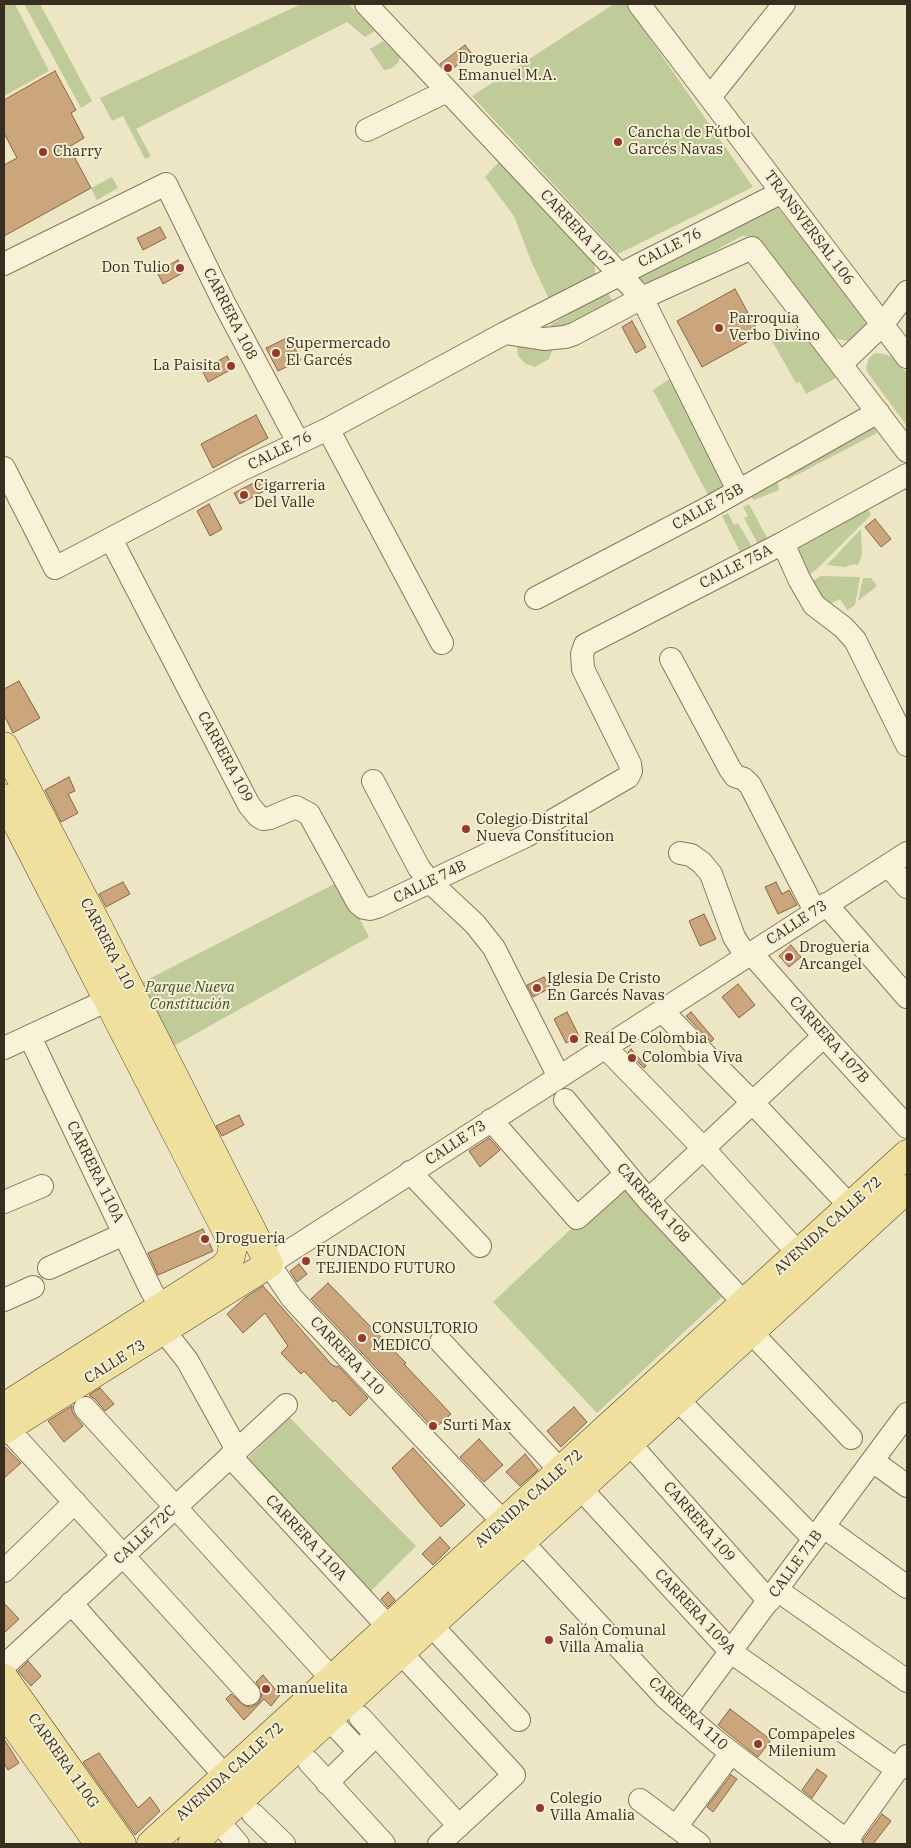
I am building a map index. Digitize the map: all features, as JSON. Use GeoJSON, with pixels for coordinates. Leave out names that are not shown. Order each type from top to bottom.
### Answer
{"type":"FeatureCollection","features":[{"type":"Feature","properties":{"kind":"main road","name":"CARRERA 110"},"geometry":{"type":"LineString","coordinates":[[4,746],[103,936],[269,1264]]}},
{"type":"Feature","properties":{"kind":"main road","name":"CARRERA 110"},"geometry":{"type":"LineString","coordinates":[[4,798],[231,1240],[232,1252]]}},
{"type":"Feature","properties":{"kind":"main road","name":"AVENIDA CALLE 72"},"geometry":{"type":"LineString","coordinates":[[151,1844],[907,1154]]}},
{"type":"Feature","properties":{"kind":"main road","name":"AVENIDA CALLE 72"},"geometry":{"type":"LineString","coordinates":[[192,1844],[907,1189]]}},
{"type":"Feature","properties":{"kind":"main road","name":"CALLE 73"},"geometry":{"type":"LineString","coordinates":[[162,1319],[224,1267],[230,1259],[232,1252]]}},
{"type":"Feature","properties":{"kind":"main road","name":"CALLE 73"},"geometry":{"type":"LineString","coordinates":[[5,1422],[162,1319],[269,1264]]}},
{"type":"Feature","properties":{"kind":"main road","name":"CARRERA 110G"},"geometry":{"type":"LineString","coordinates":[[4,1678],[122,1844]]}},
{"type":"Feature","properties":{"kind":"main road","name":"CARRERA 110G"},"geometry":{"type":"LineString","coordinates":[[4,1711],[99,1844]]}},
{"type":"Feature","properties":{"kind":"street","name":"CARRERA 107"},"geometry":{"type":"LineString","coordinates":[[366,4],[642,298],[738,490]]}},
{"type":"Feature","properties":{"kind":"street"},"geometry":{"type":"LineString","coordinates":[[710,97],[784,4]]}},
{"type":"Feature","properties":{"kind":"street","name":"TRANSVERSAL 106"},"geometry":{"type":"LineString","coordinates":[[648,8],[710,97],[907,356]]}},
{"type":"Feature","properties":{"kind":"street"},"geometry":{"type":"LineString","coordinates":[[367,130],[447,91]]}},
{"type":"Feature","properties":{"kind":"street","name":"CARRERA 108"},"geometry":{"type":"LineString","coordinates":[[4,264],[166,184],[225,305],[298,442]]}},
{"type":"Feature","properties":{"kind":"street","name":"CALLE 76"},"geometry":{"type":"LineString","coordinates":[[4,468],[55,568],[243,469],[328,429],[505,333],[619,274],[782,192]]}},
{"type":"Feature","properties":{"kind":"street"},"geometry":{"type":"LineString","coordinates":[[505,333],[544,338],[574,334],[642,298],[752,248],[907,451]]}},
{"type":"Feature","properties":{"kind":"street"},"geometry":{"type":"LineString","coordinates":[[841,364],[883,324],[907,292]]}},
{"type":"Feature","properties":{"kind":"street","name":"CALLE 75B"},"geometry":{"type":"LineString","coordinates":[[536,598],[706,509],[878,412]]}},
{"type":"Feature","properties":{"kind":"street"},"geometry":{"type":"LineString","coordinates":[[328,429],[442,643]]}},
{"type":"Feature","properties":{"kind":"street","name":"CALLE 75A"},"geometry":{"type":"LineString","coordinates":[[630,764],[583,669],[582,654],[586,645],[594,639],[783,543],[907,475]]}},
{"type":"Feature","properties":{"kind":"street","name":"CARRERA 109"},"geometry":{"type":"LineString","coordinates":[[111,539],[249,805],[263,819],[296,807],[310,814],[358,903],[364,908],[377,907]]}},
{"type":"Feature","properties":{"kind":"street"},"geometry":{"type":"LineString","coordinates":[[783,543],[799,580],[814,605],[843,626],[855,640],[907,745]]}},
{"type":"Feature","properties":{"kind":"street"},"geometry":{"type":"LineString","coordinates":[[672,659],[730,769],[735,776],[744,779],[750,785],[821,908],[907,997]]}},
{"type":"Feature","properties":{"kind":"street","name":"CALLE 74B"},"geometry":{"type":"LineString","coordinates":[[377,907],[526,836],[623,781],[631,771],[630,764]]}},
{"type":"Feature","properties":{"kind":"street"},"geometry":{"type":"LineString","coordinates":[[373,781],[418,868],[430,882],[470,919],[494,948],[558,1077]]}},
{"type":"Feature","properties":{"kind":"street","name":"CALLE 73"},"geometry":{"type":"LineString","coordinates":[[269,1264],[907,853]]}},
{"type":"Feature","properties":{"kind":"street","name":"CARRERA 107B"},"geometry":{"type":"LineString","coordinates":[[680,854],[691,855],[702,863],[710,874],[734,937],[907,1127]]}},
{"type":"Feature","properties":{"kind":"street"},"geometry":{"type":"LineString","coordinates":[[888,865],[907,887]]}},
{"type":"Feature","properties":{"kind":"street"},"geometry":{"type":"LineString","coordinates":[[4,1048],[108,1000]]}},
{"type":"Feature","properties":{"kind":"street"},"geometry":{"type":"LineString","coordinates":[[662,1010],[850,1206]]}},
{"type":"Feature","properties":{"kind":"street"},"geometry":{"type":"LineString","coordinates":[[648,1200],[824,1036]]}},
{"type":"Feature","properties":{"kind":"street","name":"CARRERA 110A"},"geometry":{"type":"LineString","coordinates":[[30,1037],[124,1234],[162,1319],[187,1360],[233,1453],[382,1620]]}},
{"type":"Feature","properties":{"kind":"street"},"geometry":{"type":"LineString","coordinates":[[605,1047],[703,1148],[798,1254]]}},
{"type":"Feature","properties":{"kind":"street","name":"CARRERA 108"},"geometry":{"type":"LineString","coordinates":[[565,1100],[648,1200],[744,1303]]}},
{"type":"Feature","properties":{"kind":"street"},"geometry":{"type":"LineString","coordinates":[[491,1120],[577,1218],[626,1174]]}},
{"type":"Feature","properties":{"kind":"street"},"geometry":{"type":"LineString","coordinates":[[410,1172],[480,1246]]}},
{"type":"Feature","properties":{"kind":"street"},"geometry":{"type":"LineString","coordinates":[[4,1202],[42,1186]]}},
{"type":"Feature","properties":{"kind":"street"},"geometry":{"type":"LineString","coordinates":[[49,1268],[124,1234]]}},
{"type":"Feature","properties":{"kind":"street","name":"CARRERA 110"},"geometry":{"type":"LineString","coordinates":[[269,1264],[292,1298],[652,1683],[684,1714],[731,1753],[847,1843]]}},
{"type":"Feature","properties":{"kind":"street"},"geometry":{"type":"LineString","coordinates":[[4,1300],[33,1287]]}},
{"type":"Feature","properties":{"kind":"street"},"geometry":{"type":"LineString","coordinates":[[751,1332],[851,1438]]}},
{"type":"Feature","properties":{"kind":"street"},"geometry":{"type":"LineString","coordinates":[[441,1342],[560,1470]]}},
{"type":"Feature","properties":{"kind":"street"},"geometry":{"type":"LineString","coordinates":[[678,1400],[819,1533],[907,1587]]}},
{"type":"Feature","properties":{"kind":"street","name":"CALLE 72C"},"geometry":{"type":"LineString","coordinates":[[4,1666],[286,1405]]}},
{"type":"Feature","properties":{"kind":"street"},"geometry":{"type":"LineString","coordinates":[[85,1408],[332,1679]]}},
{"type":"Feature","properties":{"kind":"street","name":"CALLE 71B"},"geometry":{"type":"LineString","coordinates":[[684,1714],[907,1414]]}},
{"type":"Feature","properties":{"kind":"street"},"geometry":{"type":"LineString","coordinates":[[5,1422],[75,1502],[250,1694]]}},
{"type":"Feature","properties":{"kind":"street","name":"CARRERA 109"},"geometry":{"type":"LineString","coordinates":[[630,1444],[773,1595],[907,1681]]}},
{"type":"Feature","properties":{"kind":"street"},"geometry":{"type":"LineString","coordinates":[[873,1461],[907,1486]]}},
{"type":"Feature","properties":{"kind":"street","name":"CARRERA 109A"},"geometry":{"type":"LineString","coordinates":[[581,1489],[731,1652],[902,1763]]}},
{"type":"Feature","properties":{"kind":"street"},"geometry":{"type":"LineString","coordinates":[[4,1571],[75,1502]]}},
{"type":"Feature","properties":{"kind":"street"},"geometry":{"type":"LineString","coordinates":[[71,1603],[225,1776]]}},
{"type":"Feature","properties":{"kind":"street"},"geometry":{"type":"LineString","coordinates":[[432,1626],[519,1720]]}},
{"type":"Feature","properties":{"kind":"street"},"geometry":{"type":"LineString","coordinates":[[401,1654],[514,1774],[439,1844]]}},
{"type":"Feature","properties":{"kind":"street"},"geometry":{"type":"LineString","coordinates":[[360,1717],[459,1826]]}},
{"type":"Feature","properties":{"kind":"street"},"geometry":{"type":"LineString","coordinates":[[330,1719],[359,1751]]}},
{"type":"Feature","properties":{"kind":"street"},"geometry":{"type":"LineString","coordinates":[[327,1783],[376,1735]]}},
{"type":"Feature","properties":{"kind":"street"},"geometry":{"type":"LineString","coordinates":[[676,1827],[731,1753]]}},
{"type":"Feature","properties":{"kind":"street"},"geometry":{"type":"LineString","coordinates":[[309,1762],[384,1844]]}},
{"type":"Feature","properties":{"kind":"street"},"geometry":{"type":"LineString","coordinates":[[847,1843],[902,1763]]}},
{"type":"Feature","properties":{"kind":"street"},"geometry":{"type":"LineString","coordinates":[[640,1800],[699,1844]]}},
{"type":"Feature","properties":{"kind":"street"},"geometry":{"type":"LineString","coordinates":[[253,1814],[270,1840]]}},
{"type":"Feature","properties":{"kind":"street"},"geometry":{"type":"LineString","coordinates":[[218,1821],[238,1844]]}},
{"type":"Feature","properties":{"kind":"green space"},"geometry":{"type":"Polygon","coordinates":[[[4,4],[15,4],[49,71],[4,96],[4,4]]]}},
{"type":"Feature","properties":{"kind":"green space"},"geometry":{"type":"Polygon","coordinates":[[[24,4],[40,4],[92,101],[81,108],[24,4]]]}},
{"type":"Feature","properties":{"kind":"green space"},"geometry":{"type":"Polygon","coordinates":[[[301,4],[349,4],[375,31],[365,37],[347,22],[136,129],[151,156],[145,159],[123,116],[112,121],[100,98],[301,4]]]}},
{"type":"Feature","properties":{"kind":"green space","name":"Cancha de Fútbol Garcés Navas"},"geometry":{"type":"Polygon","coordinates":[[[614,4],[626,4],[753,187],[618,254],[472,96],[614,4]]]}},
{"type":"Feature","properties":{"kind":"green space"},"geometry":{"type":"Polygon","coordinates":[[[383,41],[400,57],[398,63],[390,69],[384,70],[370,49],[383,41]]]}},
{"type":"Feature","properties":{"kind":"green space"},"geometry":{"type":"Polygon","coordinates":[[[499,162],[595,265],[593,279],[550,301],[531,261],[514,216],[485,177],[499,162]]]}},
{"type":"Feature","properties":{"kind":"green space"},"geometry":{"type":"Polygon","coordinates":[[[112,177],[118,188],[97,200],[91,188],[112,177]]]}},
{"type":"Feature","properties":{"kind":"green space"},"geometry":{"type":"Polygon","coordinates":[[[774,203],[862,312],[866,325],[851,342],[838,339],[827,330],[762,242],[755,237],[742,236],[657,282],[640,283],[634,280],[774,203]]]}},
{"type":"Feature","properties":{"kind":"green space"},"geometry":{"type":"Polygon","coordinates":[[[607,291],[614,304],[597,316],[555,330],[550,325],[607,291]]]}},
{"type":"Feature","properties":{"kind":"green space"},"geometry":{"type":"Polygon","coordinates":[[[798,327],[836,378],[806,394],[800,382],[796,383],[772,341],[798,327]]]}},
{"type":"Feature","properties":{"kind":"green space"},"geometry":{"type":"Polygon","coordinates":[[[520,342],[552,350],[549,359],[535,367],[526,364],[518,356],[517,346],[520,342]]]}},
{"type":"Feature","properties":{"kind":"green space"},"geometry":{"type":"Polygon","coordinates":[[[875,353],[895,358],[907,373],[907,426],[868,373],[866,368],[869,358],[875,353]]]}},
{"type":"Feature","properties":{"kind":"green space"},"geometry":{"type":"Polygon","coordinates":[[[671,378],[728,488],[710,499],[653,390],[671,378]]]}},
{"type":"Feature","properties":{"kind":"green space"},"geometry":{"type":"Polygon","coordinates":[[[871,422],[877,433],[789,479],[777,477],[779,490],[754,500],[751,497],[773,475],[871,422]]]}},
{"type":"Feature","properties":{"kind":"green space"},"geometry":{"type":"Polygon","coordinates":[[[749,504],[767,538],[758,544],[744,518],[748,516],[743,507],[749,504]]]}},
{"type":"Feature","properties":{"kind":"green space"},"geometry":{"type":"Polygon","coordinates":[[[866,505],[871,515],[818,568],[805,578],[791,545],[866,505]]]}},
{"type":"Feature","properties":{"kind":"green space"},"geometry":{"type":"Polygon","coordinates":[[[728,513],[734,525],[738,523],[752,547],[741,554],[722,516],[728,513]]]}},
{"type":"Feature","properties":{"kind":"green space"},"geometry":{"type":"Polygon","coordinates":[[[861,529],[862,555],[858,565],[854,564],[845,567],[827,565],[861,529]]]}},
{"type":"Feature","properties":{"kind":"green space"},"geometry":{"type":"Polygon","coordinates":[[[821,576],[860,577],[855,605],[847,610],[840,599],[821,608],[809,583],[821,576]]]}},
{"type":"Feature","properties":{"kind":"green space"},"geometry":{"type":"Polygon","coordinates":[[[863,578],[871,578],[877,586],[858,601],[863,578]]]}},
{"type":"Feature","properties":{"kind":"green space","name":"Parque Nueva Constitución"},"geometry":{"type":"Polygon","coordinates":[[[340,881],[369,937],[172,1047],[141,983],[340,881]]]}},
{"type":"Feature","properties":{"kind":"green space"},"geometry":{"type":"Polygon","coordinates":[[[623,1180],[727,1292],[597,1413],[493,1302],[623,1180]]]}},
{"type":"Feature","properties":{"kind":"green space"},"geometry":{"type":"Polygon","coordinates":[[[289,1417],[416,1546],[370,1592],[244,1462],[289,1417]]]}},
{"type":"Feature","properties":{"kind":"building"},"geometry":{"type":"Polygon","coordinates":[[[465,45],[472,54],[448,72],[440,64],[465,45]]]}},
{"type":"Feature","properties":{"kind":"building","name":"Charry"},"geometry":{"type":"Polygon","coordinates":[[[55,71],[76,110],[71,113],[84,138],[69,147],[91,188],[4,236],[4,165],[17,158],[4,133],[4,100],[55,71]]]}},
{"type":"Feature","properties":{"kind":"building"},"geometry":{"type":"Polygon","coordinates":[[[160,227],[166,238],[143,250],[137,238],[160,227]]]}},
{"type":"Feature","properties":{"kind":"building"},"geometry":{"type":"Polygon","coordinates":[[[178,260],[184,272],[163,284],[157,272],[178,260]]]}},
{"type":"Feature","properties":{"kind":"building","name":"Parroquia Verbo Divino"},"geometry":{"type":"Polygon","coordinates":[[[735,289],[760,335],[702,367],[677,321],[735,289]]]}},
{"type":"Feature","properties":{"kind":"building"},"geometry":{"type":"Polygon","coordinates":[[[632,321],[646,347],[636,353],[622,327],[632,321]]]}},
{"type":"Feature","properties":{"kind":"building"},"geometry":{"type":"Polygon","coordinates":[[[289,337],[301,360],[278,371],[266,348],[289,337]]]}},
{"type":"Feature","properties":{"kind":"building"},"geometry":{"type":"Polygon","coordinates":[[[227,356],[234,368],[208,382],[202,370],[227,356]]]}},
{"type":"Feature","properties":{"kind":"building"},"geometry":{"type":"Polygon","coordinates":[[[256,415],[268,438],[213,468],[201,444],[256,415]]]}},
{"type":"Feature","properties":{"kind":"building"},"geometry":{"type":"Polygon","coordinates":[[[263,478],[268,489],[240,504],[234,493],[263,478]]]}},
{"type":"Feature","properties":{"kind":"building"},"geometry":{"type":"Polygon","coordinates":[[[209,504],[222,529],[210,536],[197,511],[209,504]]]}},
{"type":"Feature","properties":{"kind":"building"},"geometry":{"type":"Polygon","coordinates":[[[875,519],[891,539],[881,547],[865,527],[875,519]]]}},
{"type":"Feature","properties":{"kind":"building"},"geometry":{"type":"Polygon","coordinates":[[[19,681],[40,718],[13,733],[4,715],[4,689],[19,681]]]}},
{"type":"Feature","properties":{"kind":"building"},"geometry":{"type":"Polygon","coordinates":[[[69,777],[75,791],[68,794],[78,813],[61,822],[45,790],[69,777]]]}},
{"type":"Feature","properties":{"kind":"building"},"geometry":{"type":"Polygon","coordinates":[[[123,882],[130,894],[106,907],[99,894],[123,882]]]}},
{"type":"Feature","properties":{"kind":"building"},"geometry":{"type":"Polygon","coordinates":[[[776,882],[782,894],[789,890],[797,905],[778,914],[765,887],[776,882]]]}},
{"type":"Feature","properties":{"kind":"building"},"geometry":{"type":"Polygon","coordinates":[[[704,914],[716,939],[700,946],[689,921],[704,914]]]}},
{"type":"Feature","properties":{"kind":"building"},"geometry":{"type":"Polygon","coordinates":[[[791,945],[801,957],[789,967],[779,956],[791,945]]]}},
{"type":"Feature","properties":{"kind":"building","name":"Iglesia De Cristo En Garcés Navas"},"geometry":{"type":"Polygon","coordinates":[[[544,977],[550,988],[533,997],[527,985],[544,977]]]}},
{"type":"Feature","properties":{"kind":"building"},"geometry":{"type":"Polygon","coordinates":[[[738,984],[755,1005],[739,1018],[722,997],[738,984]]]}},
{"type":"Feature","properties":{"kind":"building"},"geometry":{"type":"Polygon","coordinates":[[[567,1012],[579,1036],[566,1043],[554,1019],[567,1012]]]}},
{"type":"Feature","properties":{"kind":"building"},"geometry":{"type":"Polygon","coordinates":[[[691,1012],[714,1039],[711,1042],[686,1016],[691,1012]]]}},
{"type":"Feature","properties":{"kind":"building"},"geometry":{"type":"Polygon","coordinates":[[[631,1049],[646,1066],[644,1068],[628,1052],[631,1049]]]}},
{"type":"Feature","properties":{"kind":"building"},"geometry":{"type":"Polygon","coordinates":[[[239,1115],[244,1125],[222,1136],[216,1126],[239,1115]]]}},
{"type":"Feature","properties":{"kind":"building"},"geometry":{"type":"Polygon","coordinates":[[[489,1138],[500,1150],[480,1167],[469,1151],[489,1138]]]}},
{"type":"Feature","properties":{"kind":"building"},"geometry":{"type":"Polygon","coordinates":[[[203,1229],[213,1251],[158,1275],[148,1253],[203,1229]]]}},
{"type":"Feature","properties":{"kind":"building"},"geometry":{"type":"Polygon","coordinates":[[[299,1264],[307,1274],[297,1282],[290,1271],[299,1264]]]}},
{"type":"Feature","properties":{"kind":"building"},"geometry":{"type":"Polygon","coordinates":[[[328,1283],[406,1363],[404,1364],[451,1414],[434,1429],[311,1299],[328,1283]]]}},
{"type":"Feature","properties":{"kind":"building"},"geometry":{"type":"Polygon","coordinates":[[[263,1286],[331,1364],[336,1367],[338,1366],[368,1398],[350,1416],[335,1400],[333,1402],[304,1371],[301,1374],[281,1353],[288,1346],[265,1313],[243,1333],[227,1314],[246,1297],[263,1286]]]}},
{"type":"Feature","properties":{"kind":"building"},"geometry":{"type":"Polygon","coordinates":[[[100,1388],[114,1404],[105,1411],[89,1395],[100,1388]]]}},
{"type":"Feature","properties":{"kind":"building"},"geometry":{"type":"Polygon","coordinates":[[[72,1406],[72,1411],[83,1426],[64,1442],[48,1421],[72,1406]]]}},
{"type":"Feature","properties":{"kind":"building"},"geometry":{"type":"Polygon","coordinates":[[[574,1407],[587,1422],[561,1447],[547,1431],[574,1407]]]}},
{"type":"Feature","properties":{"kind":"building"},"geometry":{"type":"Polygon","coordinates":[[[479,1439],[503,1465],[484,1482],[460,1457],[479,1439]]]}},
{"type":"Feature","properties":{"kind":"building"},"geometry":{"type":"Polygon","coordinates":[[[4,1446],[21,1463],[4,1478],[4,1446]]]}},
{"type":"Feature","properties":{"kind":"building"},"geometry":{"type":"Polygon","coordinates":[[[413,1448],[465,1505],[441,1527],[392,1468],[413,1448]]]}},
{"type":"Feature","properties":{"kind":"building"},"geometry":{"type":"Polygon","coordinates":[[[525,1454],[538,1470],[520,1486],[506,1472],[525,1454]]]}},
{"type":"Feature","properties":{"kind":"building"},"geometry":{"type":"Polygon","coordinates":[[[440,1537],[450,1548],[433,1565],[422,1554],[440,1537]]]}},
{"type":"Feature","properties":{"kind":"building"},"geometry":{"type":"Polygon","coordinates":[[[388,1592],[395,1600],[388,1607],[381,1599],[388,1592]]]}},
{"type":"Feature","properties":{"kind":"building"},"geometry":{"type":"Polygon","coordinates":[[[4,1603],[19,1619],[4,1633],[4,1603]]]}},
{"type":"Feature","properties":{"kind":"building"},"geometry":{"type":"Polygon","coordinates":[[[28,1661],[41,1676],[31,1686],[18,1671],[28,1661]]]}},
{"type":"Feature","properties":{"kind":"building"},"geometry":{"type":"Polygon","coordinates":[[[263,1675],[280,1695],[271,1706],[264,1699],[244,1720],[226,1699],[231,1694],[245,1706],[251,1707],[257,1704],[262,1692],[256,1682],[263,1675]]]}},
{"type":"Feature","properties":{"kind":"building"},"geometry":{"type":"Polygon","coordinates":[[[730,1709],[771,1740],[758,1757],[718,1725],[730,1709]]]}},
{"type":"Feature","properties":{"kind":"building"},"geometry":{"type":"Polygon","coordinates":[[[4,1739],[19,1763],[8,1770],[4,1763],[4,1739]]]}},
{"type":"Feature","properties":{"kind":"building"},"geometry":{"type":"Polygon","coordinates":[[[99,1753],[138,1808],[150,1797],[160,1811],[135,1835],[83,1762],[99,1753]]]}},
{"type":"Feature","properties":{"kind":"building"},"geometry":{"type":"Polygon","coordinates":[[[817,1769],[827,1776],[812,1798],[802,1790],[817,1769]]]}},
{"type":"Feature","properties":{"kind":"building"},"geometry":{"type":"Polygon","coordinates":[[[731,1775],[737,1779],[713,1812],[707,1807],[731,1775]]]}},
{"type":"Feature","properties":{"kind":"building"},"geometry":{"type":"Polygon","coordinates":[[[882,1814],[891,1821],[873,1844],[864,1844],[863,1840],[882,1814]]]}},
{"type":"Feature","properties":{"kind":"place","name":"Drogueria Emanuel M.A."},"geometry":{"type":"Point","coordinates":[448,68]}},
{"type":"Feature","properties":{"kind":"place","name":"Cancha de Fútbol Garcés Navas"},"geometry":{"type":"Point","coordinates":[618,142]}},
{"type":"Feature","properties":{"kind":"place","name":"Charry"},"geometry":{"type":"Point","coordinates":[43,152]}},
{"type":"Feature","properties":{"kind":"place","name":"Don Tulio"},"geometry":{"type":"Point","coordinates":[180,268]}},
{"type":"Feature","properties":{"kind":"place","name":"Parroquia Verbo Divino"},"geometry":{"type":"Point","coordinates":[719,328]}},
{"type":"Feature","properties":{"kind":"place","name":"Supermercado El Garcés"},"geometry":{"type":"Point","coordinates":[276,353]}},
{"type":"Feature","properties":{"kind":"place","name":"La Paisita"},"geometry":{"type":"Point","coordinates":[231,366]}},
{"type":"Feature","properties":{"kind":"place","name":"Cigarreria Del Valle"},"geometry":{"type":"Point","coordinates":[244,495]}},
{"type":"Feature","properties":{"kind":"place","name":"Colegio Distrital Nueva Constitucion"},"geometry":{"type":"Point","coordinates":[466,829]}},
{"type":"Feature","properties":{"kind":"place","name":"Drogueria Arcangel"},"geometry":{"type":"Point","coordinates":[789,957]}},
{"type":"Feature","properties":{"kind":"place","name":"Iglesia De Cristo En Garcés Navas"},"geometry":{"type":"Point","coordinates":[537,988]}},
{"type":"Feature","properties":{"kind":"place","name":"Real De Colombia"},"geometry":{"type":"Point","coordinates":[574,1039]}},
{"type":"Feature","properties":{"kind":"place","name":"Colombia Viva"},"geometry":{"type":"Point","coordinates":[632,1058]}},
{"type":"Feature","properties":{"kind":"place","name":"Droguería"},"geometry":{"type":"Point","coordinates":[205,1239]}},
{"type":"Feature","properties":{"kind":"place","name":"FUNDACION TEJIENDO FUTURO"},"geometry":{"type":"Point","coordinates":[306,1261]}},
{"type":"Feature","properties":{"kind":"place","name":"CONSULTORIO MEDICO"},"geometry":{"type":"Point","coordinates":[362,1338]}},
{"type":"Feature","properties":{"kind":"place","name":"Surti Max"},"geometry":{"type":"Point","coordinates":[433,1426]}},
{"type":"Feature","properties":{"kind":"place","name":"Salón Comunal Villa Amalia"},"geometry":{"type":"Point","coordinates":[549,1640]}},
{"type":"Feature","properties":{"kind":"place","name":"manuelita"},"geometry":{"type":"Point","coordinates":[266,1689]}},
{"type":"Feature","properties":{"kind":"place","name":"Compapeles Milenium"},"geometry":{"type":"Point","coordinates":[758,1744]}},
{"type":"Feature","properties":{"kind":"place","name":"Colegio Villa Amalia"},"geometry":{"type":"Point","coordinates":[540,1808]}}]}
